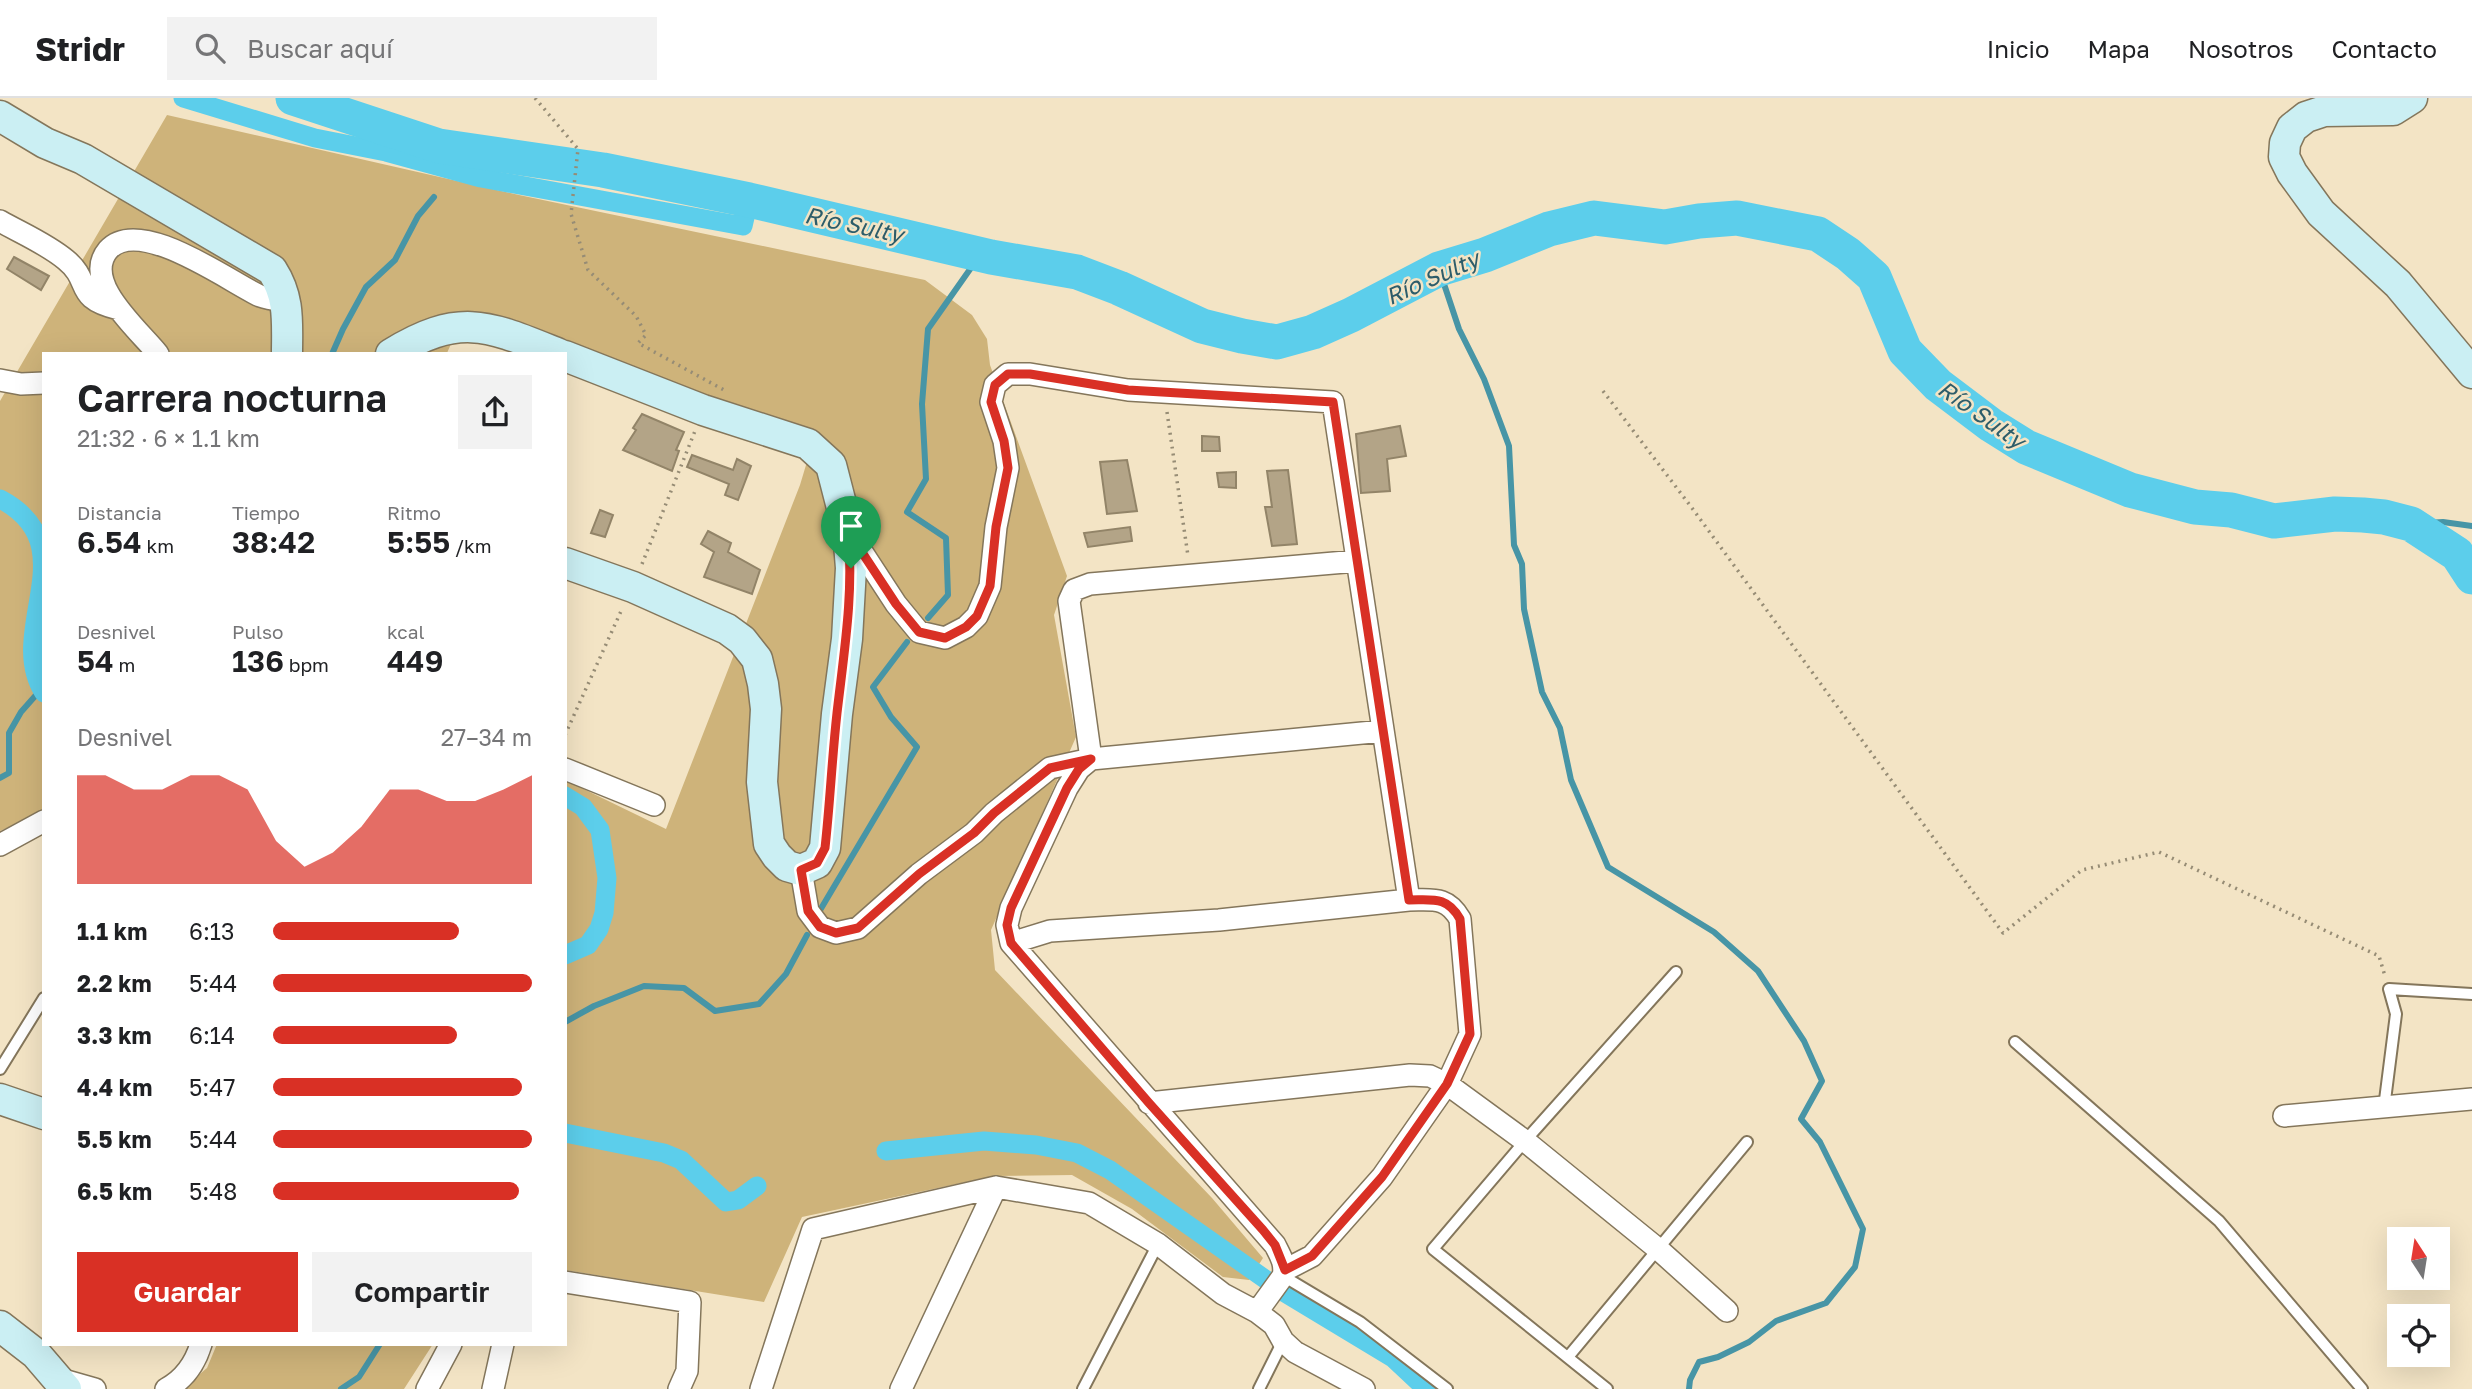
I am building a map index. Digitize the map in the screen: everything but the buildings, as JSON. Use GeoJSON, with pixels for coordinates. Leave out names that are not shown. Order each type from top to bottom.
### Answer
{"type":"FeatureCollection","features":[{"type":"Feature","properties":{"kind":"street"},"geometry":{"type":"LineString","coordinates":[[2412,98],[2393,110],[2324,111],[2306,117],[2292,128],[2285,143],[2284,157],[2291,173],[2321,213],[2398,284],[2472,373]]}},
{"type":"Feature","properties":{"kind":"street"},"geometry":{"type":"LineString","coordinates":[[0,116],[45,143],[83,159],[272,270],[282,284],[286,301],[288,352]]}},
{"type":"Feature","properties":{"kind":"street"},"geometry":{"type":"LineString","coordinates":[[0,220],[66,259],[76,271],[90,298],[119,309]]}},
{"type":"Feature","properties":{"kind":"street"},"geometry":{"type":"LineString","coordinates":[[156,352],[109,297],[103,281],[101,264],[107,251],[118,242],[134,238],[197,261],[262,297],[286,301]]}},
{"type":"Feature","properties":{"kind":"street"},"geometry":{"type":"LineString","coordinates":[[394,352],[417,337],[442,329],[470,326],[504,331],[554,352]]}},
{"type":"Feature","properties":{"kind":"street"},"geometry":{"type":"LineString","coordinates":[[567,357],[703,410],[808,444],[831,465],[848,531],[851,568],[847,639],[825,848],[817,863],[801,870],[787,866],[776,856],[769,844],[762,782],[766,709],[764,684],[757,659],[742,640],[727,629],[633,586],[567,564]]}},
{"type":"Feature","properties":{"kind":"street"},"geometry":{"type":"LineString","coordinates":[[848,531],[896,604],[919,632],[945,638],[966,627],[977,616],[990,586],[996,527],[1008,468],[1004,441],[991,402],[995,385],[1008,374],[1030,374],[1128,390],[1333,402],[1409,900]]}},
{"type":"Feature","properties":{"kind":"street"},"geometry":{"type":"LineString","coordinates":[[0,380],[21,384],[42,383]]}},
{"type":"Feature","properties":{"kind":"street"},"geometry":{"type":"LineString","coordinates":[[1091,759],[1069,601],[1074,590],[1090,584],[1357,561]]}},
{"type":"Feature","properties":{"kind":"street"},"geometry":{"type":"LineString","coordinates":[[801,870],[808,911],[820,927],[836,933],[858,928],[919,874],[974,833],[994,813],[1050,768],[1091,759],[1383,732]]}},
{"type":"Feature","properties":{"kind":"street"},"geometry":{"type":"LineString","coordinates":[[1091,759],[1079,769],[1067,788],[1011,908],[1007,925],[1011,943],[1263,1230],[1275,1245],[1284,1273]]}},
{"type":"Feature","properties":{"kind":"street"},"geometry":{"type":"LineString","coordinates":[[567,770],[654,805]]}},
{"type":"Feature","properties":{"kind":"street"},"geometry":{"type":"LineString","coordinates":[[0,845],[42,822]]}},
{"type":"Feature","properties":{"kind":"street"},"geometry":{"type":"LineString","coordinates":[[1011,943],[1050,931],[1219,920],[1409,900],[1439,900],[1453,906],[1460,919],[1470,1034],[1447,1084],[1382,1177],[1312,1256],[1284,1273],[1257,1312]]}},
{"type":"Feature","properties":{"kind":"street"},"geometry":{"type":"LineString","coordinates":[[1149,1103],[1410,1074],[1430,1076],[1447,1084],[1525,1141],[1658,1249],[1727,1311]]}},
{"type":"Feature","properties":{"kind":"street"},"geometry":{"type":"LineString","coordinates":[[0,1099],[42,1113]]}},
{"type":"Feature","properties":{"kind":"street"},"geometry":{"type":"LineString","coordinates":[[2284,1116],[2472,1099]]}},
{"type":"Feature","properties":{"kind":"street"},"geometry":{"type":"LineString","coordinates":[[901,1389],[996,1187]]}},
{"type":"Feature","properties":{"kind":"street"},"geometry":{"type":"LineString","coordinates":[[761,1389],[813,1229],[996,1187],[1089,1203],[1157,1244],[1223,1294],[1257,1312],[1274,1325],[1283,1340],[1304,1357],[1364,1389]]}},
{"type":"Feature","properties":{"kind":"street"},"geometry":{"type":"LineString","coordinates":[[567,1282],[690,1302],[687,1371],[679,1389]]}},
{"type":"Feature","properties":{"kind":"street"},"geometry":{"type":"LineString","coordinates":[[0,1326],[36,1354],[63,1384],[95,1389]]}},
{"type":"Feature","properties":{"kind":"street"},"geometry":{"type":"LineString","coordinates":[[166,1389],[194,1365],[200,1346]]}},
{"type":"Feature","properties":{"kind":"street"},"geometry":{"type":"LineString","coordinates":[[427,1389],[450,1346]]}},
{"type":"Feature","properties":{"kind":"street"},"geometry":{"type":"LineString","coordinates":[[493,1389],[503,1346]]}},
{"type":"Feature","properties":{"kind":"lane"},"geometry":{"type":"LineString","coordinates":[[1607,1389],[1433,1249],[1676,972]]}},
{"type":"Feature","properties":{"kind":"lane"},"geometry":{"type":"LineString","coordinates":[[2384,1109],[2396,1014],[2389,989],[2472,994]]}},
{"type":"Feature","properties":{"kind":"lane"},"geometry":{"type":"LineString","coordinates":[[0,1069],[42,1001]]}},
{"type":"Feature","properties":{"kind":"lane"},"geometry":{"type":"LineString","coordinates":[[2015,1042],[2219,1221],[2361,1389]]}},
{"type":"Feature","properties":{"kind":"lane"},"geometry":{"type":"LineString","coordinates":[[1567,1357],[1747,1142]]}},
{"type":"Feature","properties":{"kind":"lane"},"geometry":{"type":"LineString","coordinates":[[1083,1389],[1157,1244]]}},
{"type":"Feature","properties":{"kind":"lane"},"geometry":{"type":"LineString","coordinates":[[1284,1273],[1360,1322],[1447,1389]]}},
{"type":"Feature","properties":{"kind":"lane"},"geometry":{"type":"LineString","coordinates":[[1259,1389],[1283,1340]]}},
{"type":"Feature","properties":{"kind":"path"},"geometry":{"type":"LineString","coordinates":[[535,98],[578,149],[571,214],[588,270],[636,316],[646,335],[638,343],[731,394]]}},
{"type":"Feature","properties":{"kind":"path"},"geometry":{"type":"LineString","coordinates":[[1603,391],[1692,508],[2003,933],[2082,870],[2158,852],[2379,956],[2389,989]]}},
{"type":"Feature","properties":{"kind":"path"},"geometry":{"type":"LineString","coordinates":[[1165,392],[1191,575]]}},
{"type":"Feature","properties":{"kind":"shaded area"},"geometry":{"type":"Polygon","coordinates":[[[167,115],[519,195],[925,280],[972,315],[987,339],[990,365],[1067,576],[1054,615],[1076,737],[991,930],[995,970],[1212,1198],[1263,1258],[1249,1280],[1223,1277],[1132,1209],[1072,1175],[994,1176],[802,1217],[764,1302],[567,1270],[567,781],[666,829],[800,485],[815,435],[465,312],[447,352],[42,352],[42,812],[0,831],[0,401],[167,115]]]}},
{"type":"Feature","properties":{"kind":"shaded area"},"geometry":{"type":"Polygon","coordinates":[[[216,1346],[432,1346],[404,1389],[182,1389],[207,1368],[216,1346]]]}},
{"type":"Feature","properties":{"kind":"waterway"},"geometry":{"type":"LineString","coordinates":[[183,98],[315,138],[386,152],[481,178],[743,226],[749,200]]}},
{"type":"Feature","properties":{"kind":"waterway","name":"Río Sulty"},"geometry":{"type":"LineString","coordinates":[[293,98],[439,146],[603,170],[749,200],[991,257],[1077,272],[1202,326],[1277,342],[1313,332],[1351,315],[1439,269],[1485,255],[1549,229],[1594,218],[1665,227],[1737,218],[1818,234],[1848,254],[1874,277],[1905,351],[1938,385],[1991,425],[2026,447],[2130,490],[2195,507],[2231,510],[2274,521],[2335,514],[2384,517],[2411,524],[2457,554],[2472,577]]}},
{"type":"Feature","properties":{"kind":"waterway"},"geometry":{"type":"LineString","coordinates":[[333,352],[366,287],[395,260],[418,216],[434,197]]}},
{"type":"Feature","properties":{"kind":"waterway"},"geometry":{"type":"LineString","coordinates":[[928,618],[948,595],[946,538],[907,512],[926,479],[922,404],[928,329],[980,255]]}},
{"type":"Feature","properties":{"kind":"waterway"},"geometry":{"type":"LineString","coordinates":[[1439,269],[1459,329],[1484,379],[1509,446],[1514,545],[1522,564],[1524,609],[1542,692],[1560,728],[1571,780],[1608,867],[1714,932],[1758,971],[1804,1041],[1822,1081],[1801,1119],[1820,1142],[1863,1229],[1855,1267],[1826,1303],[1776,1321],[1749,1342],[1718,1357],[1699,1362],[1690,1380],[1689,1389]]}},
{"type":"Feature","properties":{"kind":"waterway"},"geometry":{"type":"LineString","coordinates":[[0,499],[26,518],[39,540],[42,564]]}},
{"type":"Feature","properties":{"kind":"waterway"},"geometry":{"type":"LineString","coordinates":[[2411,524],[2443,522],[2472,526]]}},
{"type":"Feature","properties":{"kind":"waterway"},"geometry":{"type":"LineString","coordinates":[[42,564],[33,643],[34,669],[42,688]]}},
{"type":"Feature","properties":{"kind":"waterway"},"geometry":{"type":"LineString","coordinates":[[816,917],[917,747],[891,717],[873,687],[907,642]]}},
{"type":"Feature","properties":{"kind":"waterway"},"geometry":{"type":"LineString","coordinates":[[0,778],[9,773],[9,733],[21,712],[42,688]]}},
{"type":"Feature","properties":{"kind":"waterway"},"geometry":{"type":"LineString","coordinates":[[567,797],[583,807],[600,830],[607,878],[604,913],[599,929],[588,945],[567,954]]}},
{"type":"Feature","properties":{"kind":"waterway"},"geometry":{"type":"LineString","coordinates":[[567,1021],[594,1006],[644,986],[684,988],[715,1011],[759,1004],[786,974],[807,935]]}},
{"type":"Feature","properties":{"kind":"waterway"},"geometry":{"type":"LineString","coordinates":[[567,1133],[664,1153],[681,1160],[726,1202],[738,1200],[757,1186]]}},
{"type":"Feature","properties":{"kind":"waterway"},"geometry":{"type":"LineString","coordinates":[[886,1151],[984,1141],[1036,1145],[1077,1153],[1110,1170],[1282,1291],[1393,1358],[1426,1389]]}},
{"type":"Feature","properties":{"kind":"waterway"},"geometry":{"type":"LineString","coordinates":[[341,1389],[359,1377],[379,1346]]}},
{"type":"Feature","properties":{"kind":"route"},"geometry":{"type":"LineString","coordinates":[[1008,374],[1030,374],[1128,390],[1333,402],[1409,900],[1439,900],[1453,906],[1460,919],[1470,1034],[1447,1084],[1382,1177],[1312,1256],[1285,1270],[1275,1245],[1263,1230],[1011,943],[1007,925],[1011,908],[1067,788],[1079,769],[1091,759],[1050,768],[994,813],[974,833],[919,874],[858,928],[836,933],[820,927],[808,911],[801,870],[817,863],[825,848],[847,639],[851,568],[848,531],[896,604],[919,632],[945,638],[966,627],[977,616],[990,586],[996,527],[1008,468],[1004,441],[991,402],[995,385],[1008,374]]}}]}
